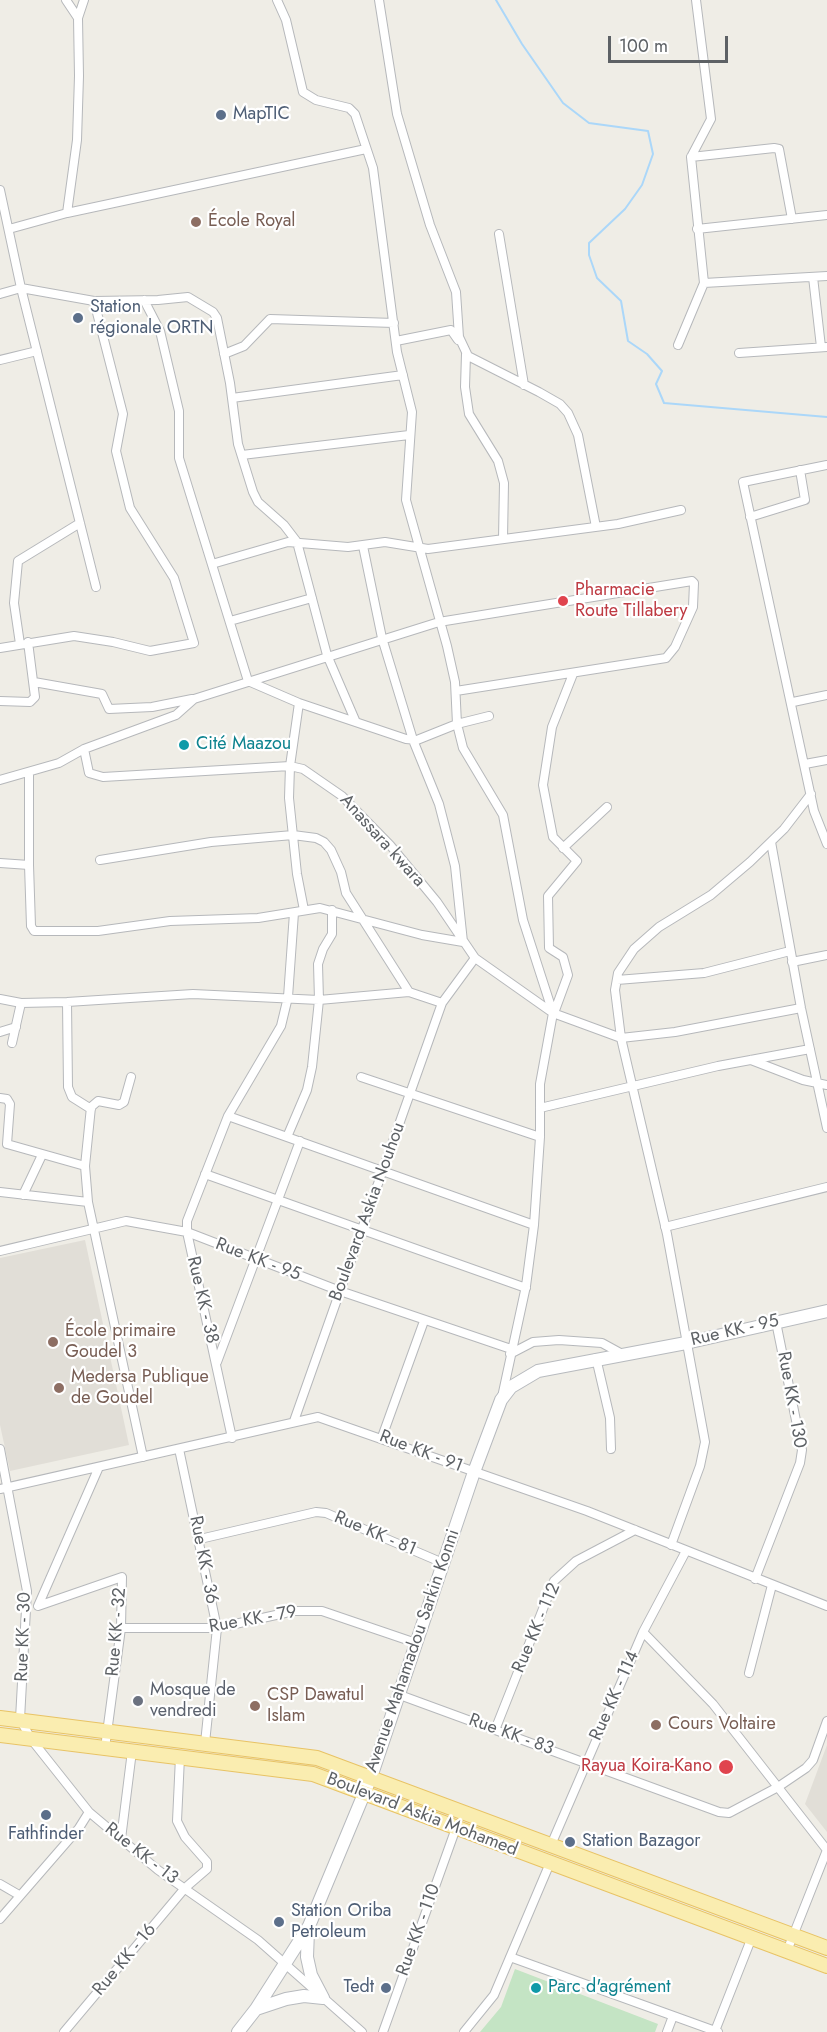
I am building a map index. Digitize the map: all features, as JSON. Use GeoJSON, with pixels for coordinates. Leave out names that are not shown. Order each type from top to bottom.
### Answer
{"type":"FeatureCollection","features":[{"type":"Feature","properties":{"kind":"main road","name":"Boulevard Askia Mohamed"},"geometry":{"type":"LineString","coordinates":[[0,1718],[317,1758],[827,1948]]}},
{"type":"Feature","properties":{"kind":"main road","name":"Boulevard Askia Mohamed"},"geometry":{"type":"LineString","coordinates":[[0,1735],[313,1774],[827,1965]]}},
{"type":"Feature","properties":{"kind":"street"},"geometry":{"type":"LineString","coordinates":[[66,0],[78,18]]}},
{"type":"Feature","properties":{"kind":"street"},"geometry":{"type":"LineString","coordinates":[[67,213],[77,140],[78,18],[84,0]]}},
{"type":"Feature","properties":{"kind":"street"},"geometry":{"type":"LineString","coordinates":[[277,0],[286,20],[303,92],[316,100],[349,108],[355,114],[373,168],[396,341],[412,412],[406,500],[456,691],[457,724],[462,748],[503,815],[523,920],[553,1013]]}},
{"type":"Feature","properties":{"kind":"street"},"geometry":{"type":"LineString","coordinates":[[379,0],[397,114],[430,225],[456,292],[458,332],[468,356],[465,387],[469,414],[498,461],[504,483],[503,538]]}},
{"type":"Feature","properties":{"kind":"street"},"geometry":{"type":"LineString","coordinates":[[678,345],[704,283],[691,157],[711,119],[696,0]]}},
{"type":"Feature","properties":{"kind":"street"},"geometry":{"type":"LineString","coordinates":[[9,229],[67,213],[366,148]]}},
{"type":"Feature","properties":{"kind":"street"},"geometry":{"type":"LineString","coordinates":[[691,157],[779,149],[792,219]]}},
{"type":"Feature","properties":{"kind":"street"},"geometry":{"type":"LineString","coordinates":[[0,190],[21,288],[96,587]]}},
{"type":"Feature","properties":{"kind":"street"},"geometry":{"type":"LineString","coordinates":[[698,229],[827,216]]}},
{"type":"Feature","properties":{"kind":"street"},"geometry":{"type":"LineString","coordinates":[[499,234],[524,385]]}},
{"type":"Feature","properties":{"kind":"street"},"geometry":{"type":"LineString","coordinates":[[704,283],[827,276]]}},
{"type":"Feature","properties":{"kind":"street"},"geometry":{"type":"LineString","coordinates":[[739,353],[824,347],[813,277]]}},
{"type":"Feature","properties":{"kind":"street"},"geometry":{"type":"LineString","coordinates":[[0,294],[21,288],[94,301],[188,297],[206,307],[217,318],[242,455],[258,502],[284,525],[297,542],[327,655],[355,720]]}},
{"type":"Feature","properties":{"kind":"street"},"geometry":{"type":"LineString","coordinates":[[144,300],[160,331],[179,411],[179,458],[248,681],[299,703],[412,740],[457,724],[489,716]]}},
{"type":"Feature","properties":{"kind":"street"},"geometry":{"type":"LineString","coordinates":[[0,648],[78,636],[150,651],[194,643],[184,604],[167,564],[133,516],[130,508],[116,451],[123,408],[94,301]]}},
{"type":"Feature","properties":{"kind":"street"},"geometry":{"type":"LineString","coordinates":[[224,354],[244,346],[270,319],[394,323]]}},
{"type":"Feature","properties":{"kind":"street"},"geometry":{"type":"LineString","coordinates":[[396,341],[451,330],[468,356],[560,404],[574,422],[596,526]]}},
{"type":"Feature","properties":{"kind":"street"},"geometry":{"type":"LineString","coordinates":[[0,360],[37,351]]}},
{"type":"Feature","properties":{"kind":"street"},"geometry":{"type":"LineString","coordinates":[[232,398],[403,375]]}},
{"type":"Feature","properties":{"kind":"street"},"geometry":{"type":"LineString","coordinates":[[242,455],[409,435]]}},
{"type":"Feature","properties":{"kind":"street"},"geometry":{"type":"LineString","coordinates":[[827,465],[743,482],[793,702],[811,794],[820,831],[827,844]]}},
{"type":"Feature","properties":{"kind":"street"},"geometry":{"type":"LineString","coordinates":[[750,517],[805,500],[800,470]]}},
{"type":"Feature","properties":{"kind":"street"},"geometry":{"type":"LineString","coordinates":[[212,564],[297,542],[335,547],[385,542],[418,549],[596,526],[681,510]]}},
{"type":"Feature","properties":{"kind":"street"},"geometry":{"type":"LineString","coordinates":[[0,701],[33,700],[34,682],[14,603],[18,561],[80,523]]}},
{"type":"Feature","properties":{"kind":"street"},"geometry":{"type":"LineString","coordinates":[[29,772],[31,926],[37,932],[98,931],[170,921],[258,918],[304,910],[332,910],[422,935],[463,942],[455,866],[440,804],[412,740],[382,638],[363,546]]}},
{"type":"Feature","properties":{"kind":"street"},"geometry":{"type":"LineString","coordinates":[[34,682],[102,694],[105,706],[109,709],[152,707],[194,699],[327,655],[439,622],[692,581],[694,583],[693,607],[675,647],[666,658],[456,691]]}},
{"type":"Feature","properties":{"kind":"street"},"geometry":{"type":"LineString","coordinates":[[230,621],[312,598]]}},
{"type":"Feature","properties":{"kind":"street"},"geometry":{"type":"LineString","coordinates":[[501,1400],[526,1288],[534,1225],[540,1137],[540,1084],[553,1013],[568,975],[563,957],[549,948],[548,896],[577,861],[553,837],[543,785],[552,727],[573,674]]}},
{"type":"Feature","properties":{"kind":"street"},"geometry":{"type":"LineString","coordinates":[[793,702],[827,695]]}},
{"type":"Feature","properties":{"kind":"street"},"geometry":{"type":"LineString","coordinates":[[0,780],[59,763],[84,749],[176,715],[194,699]]}},
{"type":"Feature","properties":{"kind":"street"},"geometry":{"type":"LineString","coordinates":[[299,703],[290,765],[289,798],[304,910]]}},
{"type":"Feature","properties":{"kind":"street"},"geometry":{"type":"LineString","coordinates":[[84,749],[89,773],[103,777],[290,765]]}},
{"type":"Feature","properties":{"kind":"street"},"geometry":{"type":"LineString","coordinates":[[805,764],[827,760]]}},
{"type":"Feature","properties":{"kind":"street","name":"Anassara kwara"},"geometry":{"type":"LineString","coordinates":[[290,765],[317,777],[360,812],[437,902],[475,958],[553,1013],[621,1038]]}},
{"type":"Feature","properties":{"kind":"street"},"geometry":{"type":"LineString","coordinates":[[671,1545],[700,1467],[705,1442],[665,1227],[621,1038],[616,980],[622,965],[634,949],[677,914],[711,895],[771,843],[811,794]]}},
{"type":"Feature","properties":{"kind":"street"},"geometry":{"type":"LineString","coordinates":[[563,848],[608,807]]}},
{"type":"Feature","properties":{"kind":"street"},"geometry":{"type":"LineString","coordinates":[[100,860],[211,842],[293,835],[316,838],[331,850],[341,872],[346,893],[409,993]]}},
{"type":"Feature","properties":{"kind":"street"},"geometry":{"type":"LineString","coordinates":[[771,843],[801,1008],[810,1049],[822,1085],[827,1128]]}},
{"type":"Feature","properties":{"kind":"street"},"geometry":{"type":"LineString","coordinates":[[0,863],[29,866]]}},
{"type":"Feature","properties":{"kind":"street"},"geometry":{"type":"LineString","coordinates":[[287,1137],[307,1090],[319,1000],[318,964],[322,949],[332,934],[332,910]]}},
{"type":"Feature","properties":{"kind":"street"},"geometry":{"type":"LineString","coordinates":[[187,1232],[190,1210],[228,1116],[278,1034],[288,996],[294,913]]}},
{"type":"Feature","properties":{"kind":"street"},"geometry":{"type":"LineString","coordinates":[[616,980],[704,973],[790,951]]}},
{"type":"Feature","properties":{"kind":"street"},"geometry":{"type":"LineString","coordinates":[[792,962],[827,955]]}},
{"type":"Feature","properties":{"kind":"street","name":"Boulevard Askia Nouhou"},"geometry":{"type":"LineString","coordinates":[[294,1421],[442,1003],[475,958]]}},
{"type":"Feature","properties":{"kind":"street"},"geometry":{"type":"LineString","coordinates":[[0,999],[21,1003],[67,1002],[193,994],[288,996],[319,1000],[409,993],[442,1003]]}},
{"type":"Feature","properties":{"kind":"street"},"geometry":{"type":"LineString","coordinates":[[67,1002],[68,1087],[72,1097],[91,1109]]}},
{"type":"Feature","properties":{"kind":"street"},"geometry":{"type":"LineString","coordinates":[[12,1043],[21,1003]]}},
{"type":"Feature","properties":{"kind":"street"},"geometry":{"type":"LineString","coordinates":[[621,1038],[675,1032],[801,1008]]}},
{"type":"Feature","properties":{"kind":"street"},"geometry":{"type":"LineString","coordinates":[[0,1032],[16,1027]]}},
{"type":"Feature","properties":{"kind":"street"},"geometry":{"type":"LineString","coordinates":[[540,1108],[631,1086],[810,1049]]}},
{"type":"Feature","properties":{"kind":"street"},"geometry":{"type":"LineString","coordinates":[[750,1060],[822,1085]]}},
{"type":"Feature","properties":{"kind":"street"},"geometry":{"type":"LineString","coordinates":[[130,1077],[124,1102],[119,1104],[98,1101],[91,1109],[85,1166],[88,1202],[96,1230],[143,1457]]}},
{"type":"Feature","properties":{"kind":"street"},"geometry":{"type":"LineString","coordinates":[[361,1077],[540,1137]]}},
{"type":"Feature","properties":{"kind":"street"},"geometry":{"type":"LineString","coordinates":[[0,1098],[7,1100],[10,1104],[7,1144],[85,1166]]}},
{"type":"Feature","properties":{"kind":"street"},"geometry":{"type":"LineString","coordinates":[[228,1116],[534,1225]]}},
{"type":"Feature","properties":{"kind":"street"},"geometry":{"type":"LineString","coordinates":[[217,1363],[256,1260],[276,1199],[300,1141]]}},
{"type":"Feature","properties":{"kind":"street"},"geometry":{"type":"LineString","coordinates":[[23,1195],[42,1155]]}},
{"type":"Feature","properties":{"kind":"street"},"geometry":{"type":"LineString","coordinates":[[205,1174],[526,1288]]}},
{"type":"Feature","properties":{"kind":"street"},"geometry":{"type":"LineString","coordinates":[[665,1227],[827,1188]]}},
{"type":"Feature","properties":{"kind":"street"},"geometry":{"type":"LineString","coordinates":[[0,1192],[88,1202]]}},
{"type":"Feature","properties":{"kind":"street","name":"Rue KK - 95"},"geometry":{"type":"LineString","coordinates":[[0,1251],[96,1230],[126,1221],[187,1232],[340,1291],[511,1351]]}},
{"type":"Feature","properties":{"kind":"street","name":"Rue KK - 38"},"geometry":{"type":"LineString","coordinates":[[187,1232],[232,1438]]}},
{"type":"Feature","properties":{"kind":"street","name":"Rue KK - 95"},"geometry":{"type":"LineString","coordinates":[[538,1371],[596,1358],[686,1343],[827,1311]]}},
{"type":"Feature","properties":{"kind":"street"},"geometry":{"type":"LineString","coordinates":[[382,1437],[424,1321]]}},
{"type":"Feature","properties":{"kind":"street","name":"Rue KK - 130"},"geometry":{"type":"LineString","coordinates":[[755,1579],[800,1463],[802,1450],[776,1322]]}},
{"type":"Feature","properties":{"kind":"street"},"geometry":{"type":"LineString","coordinates":[[511,1351],[533,1342],[559,1340],[603,1343],[622,1354]]}},
{"type":"Feature","properties":{"kind":"street"},"geometry":{"type":"LineString","coordinates":[[596,1358],[610,1418],[611,1449]]}},
{"type":"Feature","properties":{"kind":"street","name":"Avenue Mahamadou Sarkin Konni"},"geometry":{"type":"LineString","coordinates":[[238,2032],[256,2009],[309,1926],[371,1777],[397,1694],[501,1400],[521,1379],[538,1371]]}},
{"type":"Feature","properties":{"kind":"street","name":"Rue KK - 91"},"geometry":{"type":"LineString","coordinates":[[4,1488],[232,1438],[294,1421],[325,1418],[635,1530],[827,1606]]}},
{"type":"Feature","properties":{"kind":"street","name":"Rue KK - 30"},"geometry":{"type":"LineString","coordinates":[[0,1449],[4,1488],[27,1591],[20,1719]]}},
{"type":"Feature","properties":{"kind":"street","name":"Rue KK - 36"},"geometry":{"type":"LineString","coordinates":[[179,1449],[200,1539],[217,1628],[205,1743]]}},
{"type":"Feature","properties":{"kind":"street","name":"Rue KK - 32"},"geometry":{"type":"LineString","coordinates":[[99,1467],[38,1606],[122,1577],[121,1628],[105,1748]]}},
{"type":"Feature","properties":{"kind":"street","name":"Rue KK - 81"},"geometry":{"type":"LineString","coordinates":[[200,1539],[316,1512],[326,1513],[444,1563]]}},
{"type":"Feature","properties":{"kind":"street","name":"Rue KK - 112"},"geometry":{"type":"LineString","coordinates":[[495,1730],[554,1581],[576,1561],[635,1530]]}},
{"type":"Feature","properties":{"kind":"street","name":"Rue KK - 114"},"geometry":{"type":"LineString","coordinates":[[551,1845],[644,1632],[686,1551]]}},
{"type":"Feature","properties":{"kind":"street"},"geometry":{"type":"LineString","coordinates":[[749,1673],[772,1585]]}},
{"type":"Feature","properties":{"kind":"street","name":"Rue KK - 79"},"geometry":{"type":"LineString","coordinates":[[121,1628],[217,1628],[294,1611],[322,1611],[416,1643]]}},
{"type":"Feature","properties":{"kind":"street"},"geometry":{"type":"LineString","coordinates":[[644,1632],[712,1704],[827,1850],[787,1951]]}},
{"type":"Feature","properties":{"kind":"street","name":"Rue KK - 83"},"geometry":{"type":"LineString","coordinates":[[397,1694],[719,1812],[729,1813],[778,1787],[806,1768],[813,1760],[827,1721]]}},
{"type":"Feature","properties":{"kind":"street","name":"Rue KK - 13"},"geometry":{"type":"LineString","coordinates":[[20,1719],[31,1738],[88,1812],[158,1870],[258,1940],[362,2032]]}},
{"type":"Feature","properties":{"kind":"street"},"geometry":{"type":"LineString","coordinates":[[121,1839],[132,1751]]}},
{"type":"Feature","properties":{"kind":"street","name":"Rue KK - 16"},"geometry":{"type":"LineString","coordinates":[[64,2032],[185,1888],[204,1873],[207,1862],[185,1837],[177,1821],[180,1757]]}},
{"type":"Feature","properties":{"kind":"street"},"geometry":{"type":"LineString","coordinates":[[0,1918],[79,1828],[88,1812]]}},
{"type":"Feature","properties":{"kind":"street","name":"Rue KK - 110"},"geometry":{"type":"LineString","coordinates":[[383,2032],[456,1828]]}},
{"type":"Feature","properties":{"kind":"street"},"geometry":{"type":"LineString","coordinates":[[464,2032],[494,1995],[550,1863]]}},
{"type":"Feature","properties":{"kind":"street"},"geometry":{"type":"LineString","coordinates":[[0,1884],[19,1895]]}},
{"type":"Feature","properties":{"kind":"street"},"geometry":{"type":"LineString","coordinates":[[309,1926],[307,1957],[311,1975],[322,1998]]}},
{"type":"Feature","properties":{"kind":"street"},"geometry":{"type":"LineString","coordinates":[[510,1957],[717,2031],[752,1937]]}},
{"type":"Feature","properties":{"kind":"street"},"geometry":{"type":"LineString","coordinates":[[256,2009],[286,1999],[304,1996],[322,1998]]}},
{"type":"Feature","properties":{"kind":"street"},"geometry":{"type":"LineString","coordinates":[[667,2032],[673,2016]]}},
{"type":"Feature","properties":{"kind":"shaded area","name":"École primaire Goudel 3"},"geometry":{"type":"Polygon","coordinates":[[[85,1240],[129,1445],[10,1471],[0,1425],[0,1258],[85,1240]]]}},
{"type":"Feature","properties":{"kind":"shaded area"},"geometry":{"type":"Polygon","coordinates":[[[827,1745],[827,1832],[805,1804],[827,1745]]]}},
{"type":"Feature","properties":{"kind":"green space","name":"Parc d'agrément"},"geometry":{"type":"Polygon","coordinates":[[[515,1969],[658,2024],[655,2032],[480,2032],[501,2007],[515,1969]]]}},
{"type":"Feature","properties":{"kind":"waterway"},"geometry":{"type":"LineString","coordinates":[[496,0],[522,44],[563,103],[589,123],[648,131],[653,154],[642,185],[625,209],[589,243],[589,255],[597,278],[621,301],[628,341],[647,354],[662,371],[656,384],[664,403],[827,417]]}},
{"type":"Feature","properties":{"kind":"place","name":"MapTIC"},"geometry":{"type":"Point","coordinates":[221,115]}},
{"type":"Feature","properties":{"kind":"place","name":"École Royal"},"geometry":{"type":"Point","coordinates":[196,222]}},
{"type":"Feature","properties":{"kind":"place","name":"Station régionale ORTN"},"geometry":{"type":"Point","coordinates":[78,318]}},
{"type":"Feature","properties":{"kind":"place","name":"Pharmacie Route Tillabery"},"geometry":{"type":"Point","coordinates":[563,601]}},
{"type":"Feature","properties":{"kind":"place","name":"Cité Maazou"},"geometry":{"type":"Point","coordinates":[184,745]}},
{"type":"Feature","properties":{"kind":"place","name":"École primaire Goudel 3"},"geometry":{"type":"Point","coordinates":[53,1342]}},
{"type":"Feature","properties":{"kind":"place","name":"Medersa Publique de Goudel"},"geometry":{"type":"Point","coordinates":[59,1388]}},
{"type":"Feature","properties":{"kind":"place","name":"Mosque de vendredi"},"geometry":{"type":"Point","coordinates":[138,1701]}},
{"type":"Feature","properties":{"kind":"place","name":"CSP Dawatul Islam"},"geometry":{"type":"Point","coordinates":[255,1706]}},
{"type":"Feature","properties":{"kind":"place","name":"Cours Voltaire"},"geometry":{"type":"Point","coordinates":[656,1725]}},
{"type":"Feature","properties":{"kind":"place","name":"Rayua Koira-Kano"},"geometry":{"type":"Point","coordinates":[726,1767]}},
{"type":"Feature","properties":{"kind":"place","name":"Fathfinder"},"geometry":{"type":"Point","coordinates":[46,1815]}},
{"type":"Feature","properties":{"kind":"place","name":"Station Bazagor"},"geometry":{"type":"Point","coordinates":[570,1842]}},
{"type":"Feature","properties":{"kind":"place","name":"Station Oriba Petroleum"},"geometry":{"type":"Point","coordinates":[279,1922]}},
{"type":"Feature","properties":{"kind":"place","name":"Tedt"},"geometry":{"type":"Point","coordinates":[386,1988]}},
{"type":"Feature","properties":{"kind":"place","name":"Parc d'agrément"},"geometry":{"type":"Point","coordinates":[536,1988]}}]}
